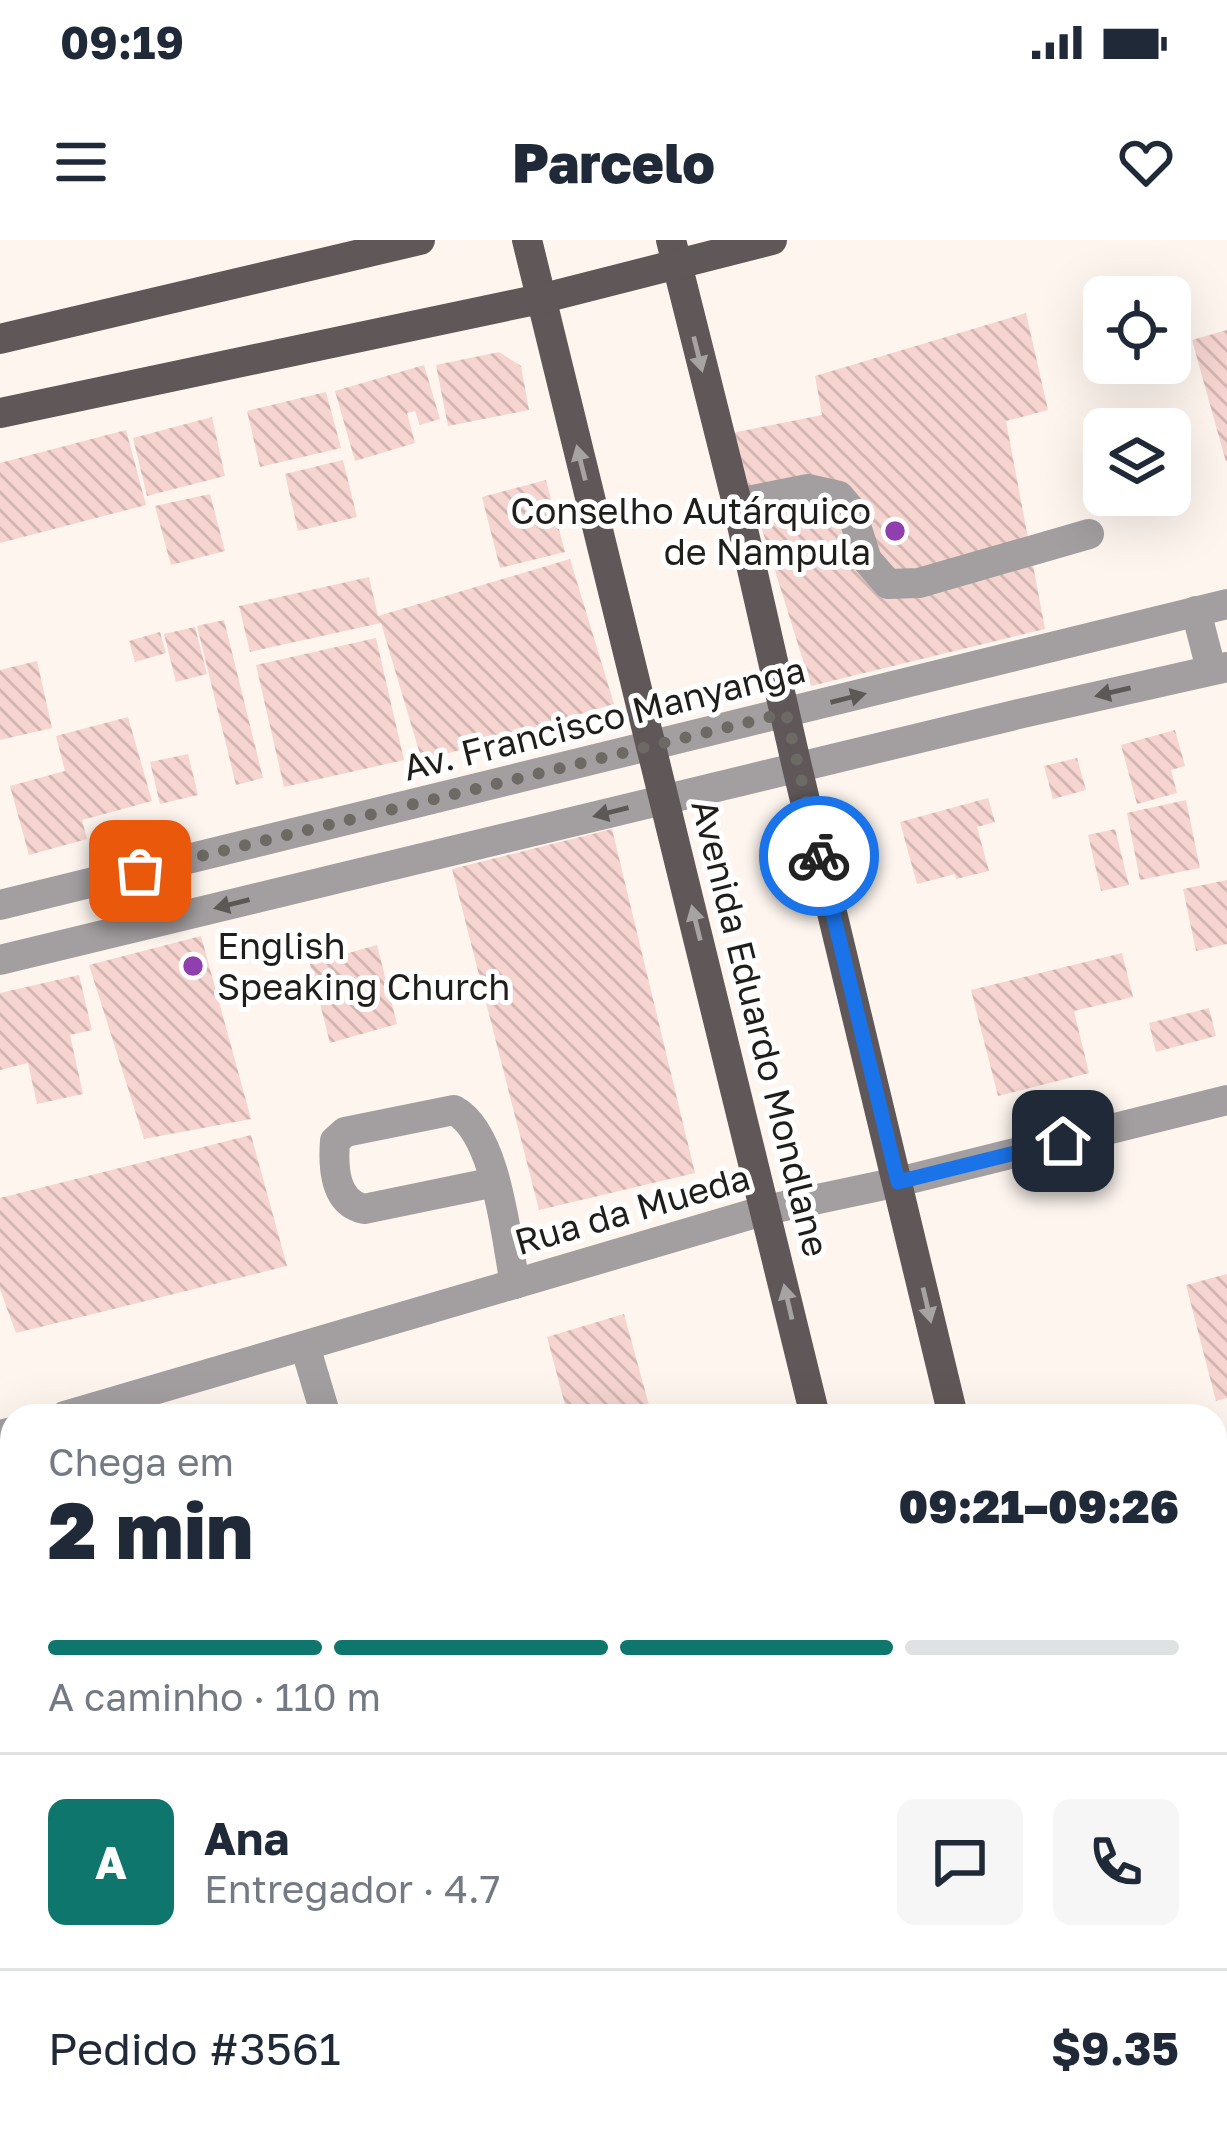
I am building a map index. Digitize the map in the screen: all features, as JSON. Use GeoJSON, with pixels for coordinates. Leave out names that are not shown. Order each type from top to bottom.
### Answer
{"type":"FeatureCollection","features":[{"type":"Feature","properties":{"kind":"main road"},"geometry":{"type":"LineString","coordinates":[[0,339],[420,240]]}},
{"type":"Feature","properties":{"kind":"main road","name":"Avenida Eduardo Mondlane"},"geometry":{"type":"LineString","coordinates":[[527,240],[812,1404]]}},
{"type":"Feature","properties":{"kind":"main road"},"geometry":{"type":"LineString","coordinates":[[0,413],[540,299],[673,252],[772,240]]}},
{"type":"Feature","properties":{"kind":"main road"},"geometry":{"type":"LineString","coordinates":[[673,252],[950,1404]]}},
{"type":"Feature","properties":{"kind":"street"},"geometry":{"type":"LineString","coordinates":[[737,503],[808,489],[839,496],[851,510],[867,560],[888,584],[919,583],[1090,535]]}},
{"type":"Feature","properties":{"kind":"street","name":"Av. Francisco Manyanga"},"geometry":{"type":"LineString","coordinates":[[0,905],[1227,604]]}},
{"type":"Feature","properties":{"kind":"street"},"geometry":{"type":"LineString","coordinates":[[0,960],[1219,668],[1196,611]]}},
{"type":"Feature","properties":{"kind":"street"},"geometry":{"type":"LineString","coordinates":[[1011,658],[1023,712]]}},
{"type":"Feature","properties":{"kind":"street","name":"Rua da Mueda"},"geometry":{"type":"LineString","coordinates":[[106,1404],[766,1210],[1227,1100]]}},
{"type":"Feature","properties":{"kind":"street"},"geometry":{"type":"LineString","coordinates":[[495,1182],[364,1209],[350,1206],[341,1196],[333,1160],[335,1141],[345,1132],[454,1110],[467,1117],[481,1136],[495,1182],[515,1284]]}},
{"type":"Feature","properties":{"kind":"street"},"geometry":{"type":"LineString","coordinates":[[305,1346],[322,1404]]}},
{"type":"Feature","properties":{"kind":"building","name":"Conselho Autárquico de Nampula"},"geometry":{"type":"Polygon","coordinates":[[[1026,313],[1048,410],[1006,421],[1045,629],[811,686],[732,433],[822,415],[815,376],[1026,313]]]}},
{"type":"Feature","properties":{"kind":"building"},"geometry":{"type":"Polygon","coordinates":[[[1227,330],[1227,461],[1226,462],[1192,340],[1227,330]]]}},
{"type":"Feature","properties":{"kind":"building"},"geometry":{"type":"Polygon","coordinates":[[[499,352],[521,366],[529,410],[448,426],[436,365],[499,352]]]}},
{"type":"Feature","properties":{"kind":"building"},"geometry":{"type":"Polygon","coordinates":[[[424,365],[440,419],[420,425],[415,411],[407,413],[415,443],[355,461],[335,391],[424,365]]]}},
{"type":"Feature","properties":{"kind":"building"},"geometry":{"type":"Polygon","coordinates":[[[326,392],[341,448],[260,467],[247,411],[326,392]]]}},
{"type":"Feature","properties":{"kind":"building"},"geometry":{"type":"Polygon","coordinates":[[[212,417],[225,476],[147,496],[133,438],[212,417]]]}},
{"type":"Feature","properties":{"kind":"building"},"geometry":{"type":"Polygon","coordinates":[[[126,430],[146,505],[0,543],[0,463],[126,430]]]}},
{"type":"Feature","properties":{"kind":"building"},"geometry":{"type":"Polygon","coordinates":[[[343,460],[357,517],[298,531],[285,474],[343,460]]]}},
{"type":"Feature","properties":{"kind":"building"},"geometry":{"type":"Polygon","coordinates":[[[546,480],[565,552],[500,568],[482,497],[546,480]]]}},
{"type":"Feature","properties":{"kind":"building"},"geometry":{"type":"Polygon","coordinates":[[[210,494],[225,551],[171,565],[155,506],[210,494]]]}},
{"type":"Feature","properties":{"kind":"building"},"geometry":{"type":"Polygon","coordinates":[[[570,559],[614,704],[422,761],[381,623],[250,652],[239,606],[369,577],[378,616],[570,559]]]}},
{"type":"Feature","properties":{"kind":"building"},"geometry":{"type":"Polygon","coordinates":[[[224,620],[263,778],[236,785],[197,626],[224,620]]]}},
{"type":"Feature","properties":{"kind":"building"},"geometry":{"type":"Polygon","coordinates":[[[195,627],[207,674],[176,682],[164,634],[195,627]]]}},
{"type":"Feature","properties":{"kind":"building"},"geometry":{"type":"Polygon","coordinates":[[[160,632],[166,653],[135,662],[129,641],[160,632]]]}},
{"type":"Feature","properties":{"kind":"building"},"geometry":{"type":"Polygon","coordinates":[[[376,638],[404,760],[284,787],[256,665],[376,638]]]}},
{"type":"Feature","properties":{"kind":"building"},"geometry":{"type":"Polygon","coordinates":[[[37,661],[52,728],[0,740],[0,670],[37,661]]]}},
{"type":"Feature","properties":{"kind":"building"},"geometry":{"type":"Polygon","coordinates":[[[128,717],[152,801],[82,820],[87,839],[29,855],[10,786],[65,771],[56,736],[128,717]]]}},
{"type":"Feature","properties":{"kind":"building"},"geometry":{"type":"Polygon","coordinates":[[[1175,730],[1185,766],[1171,770],[1177,793],[1137,804],[1121,745],[1175,730]]]}},
{"type":"Feature","properties":{"kind":"building"},"geometry":{"type":"Polygon","coordinates":[[[188,754],[198,795],[160,804],[150,762],[188,754]]]}},
{"type":"Feature","properties":{"kind":"building"},"geometry":{"type":"Polygon","coordinates":[[[1077,758],[1086,790],[1053,799],[1044,766],[1077,758]]]}},
{"type":"Feature","properties":{"kind":"building"},"geometry":{"type":"Polygon","coordinates":[[[988,798],[995,822],[977,827],[989,871],[917,884],[900,822],[988,798]]]}},
{"type":"Feature","properties":{"kind":"building"},"geometry":{"type":"Polygon","coordinates":[[[1186,800],[1200,868],[1140,880],[1127,813],[1186,800]]]}},
{"type":"Feature","properties":{"kind":"building"},"geometry":{"type":"Polygon","coordinates":[[[612,829],[695,1173],[539,1210],[452,869],[612,829]]]}},
{"type":"Feature","properties":{"kind":"building"},"geometry":{"type":"Polygon","coordinates":[[[1115,829],[1129,885],[1101,891],[1088,835],[1115,829]]]}},
{"type":"Feature","properties":{"kind":"building"},"geometry":{"type":"Polygon","coordinates":[[[1227,880],[1227,944],[1196,951],[1183,889],[1227,880]]]}},
{"type":"Feature","properties":{"kind":"building"},"geometry":{"type":"Polygon","coordinates":[[[201,936],[251,1119],[144,1139],[89,965],[201,936]]]}},
{"type":"Feature","properties":{"kind":"building"},"geometry":{"type":"Polygon","coordinates":[[[377,945],[397,1024],[330,1043],[310,964],[377,945]]]}},
{"type":"Feature","properties":{"kind":"building"},"geometry":{"type":"Polygon","coordinates":[[[1122,953],[1133,997],[1074,1011],[1089,1073],[998,1096],[971,990],[1122,953]]]}},
{"type":"Feature","properties":{"kind":"building"},"geometry":{"type":"Polygon","coordinates":[[[79,975],[92,1030],[70,1035],[83,1094],[37,1104],[28,1063],[0,1070],[0,993],[79,975]]]}},
{"type":"Feature","properties":{"kind":"building"},"geometry":{"type":"Polygon","coordinates":[[[1209,1008],[1216,1036],[1156,1052],[1149,1023],[1209,1008]]]}},
{"type":"Feature","properties":{"kind":"building"},"geometry":{"type":"Polygon","coordinates":[[[251,1135],[287,1266],[16,1333],[0,1289],[0,1198],[251,1135]]]}},
{"type":"Feature","properties":{"kind":"building"},"geometry":{"type":"Polygon","coordinates":[[[1227,1274],[1227,1398],[1216,1401],[1186,1285],[1227,1274]]]}},
{"type":"Feature","properties":{"kind":"building"},"geometry":{"type":"Polygon","coordinates":[[[624,1314],[649,1404],[565,1404],[547,1337],[624,1314]]]}},
{"type":"Feature","properties":{"kind":"way so far"},"geometry":{"type":"LineString","coordinates":[[140,871],[786,713],[819,856]]}},
{"type":"Feature","properties":{"kind":"place","name":"Conselho Autárquico de Nampula"},"geometry":{"type":"Point","coordinates":[895,531]}},
{"type":"Feature","properties":{"kind":"place","name":"English Speaking Church"},"geometry":{"type":"Point","coordinates":[193,966]}},
{"type":"Feature","properties":{"kind":"route"},"geometry":{"type":"LineString","coordinates":[[819,856],[898,1182],[1063,1141]]}}]}
